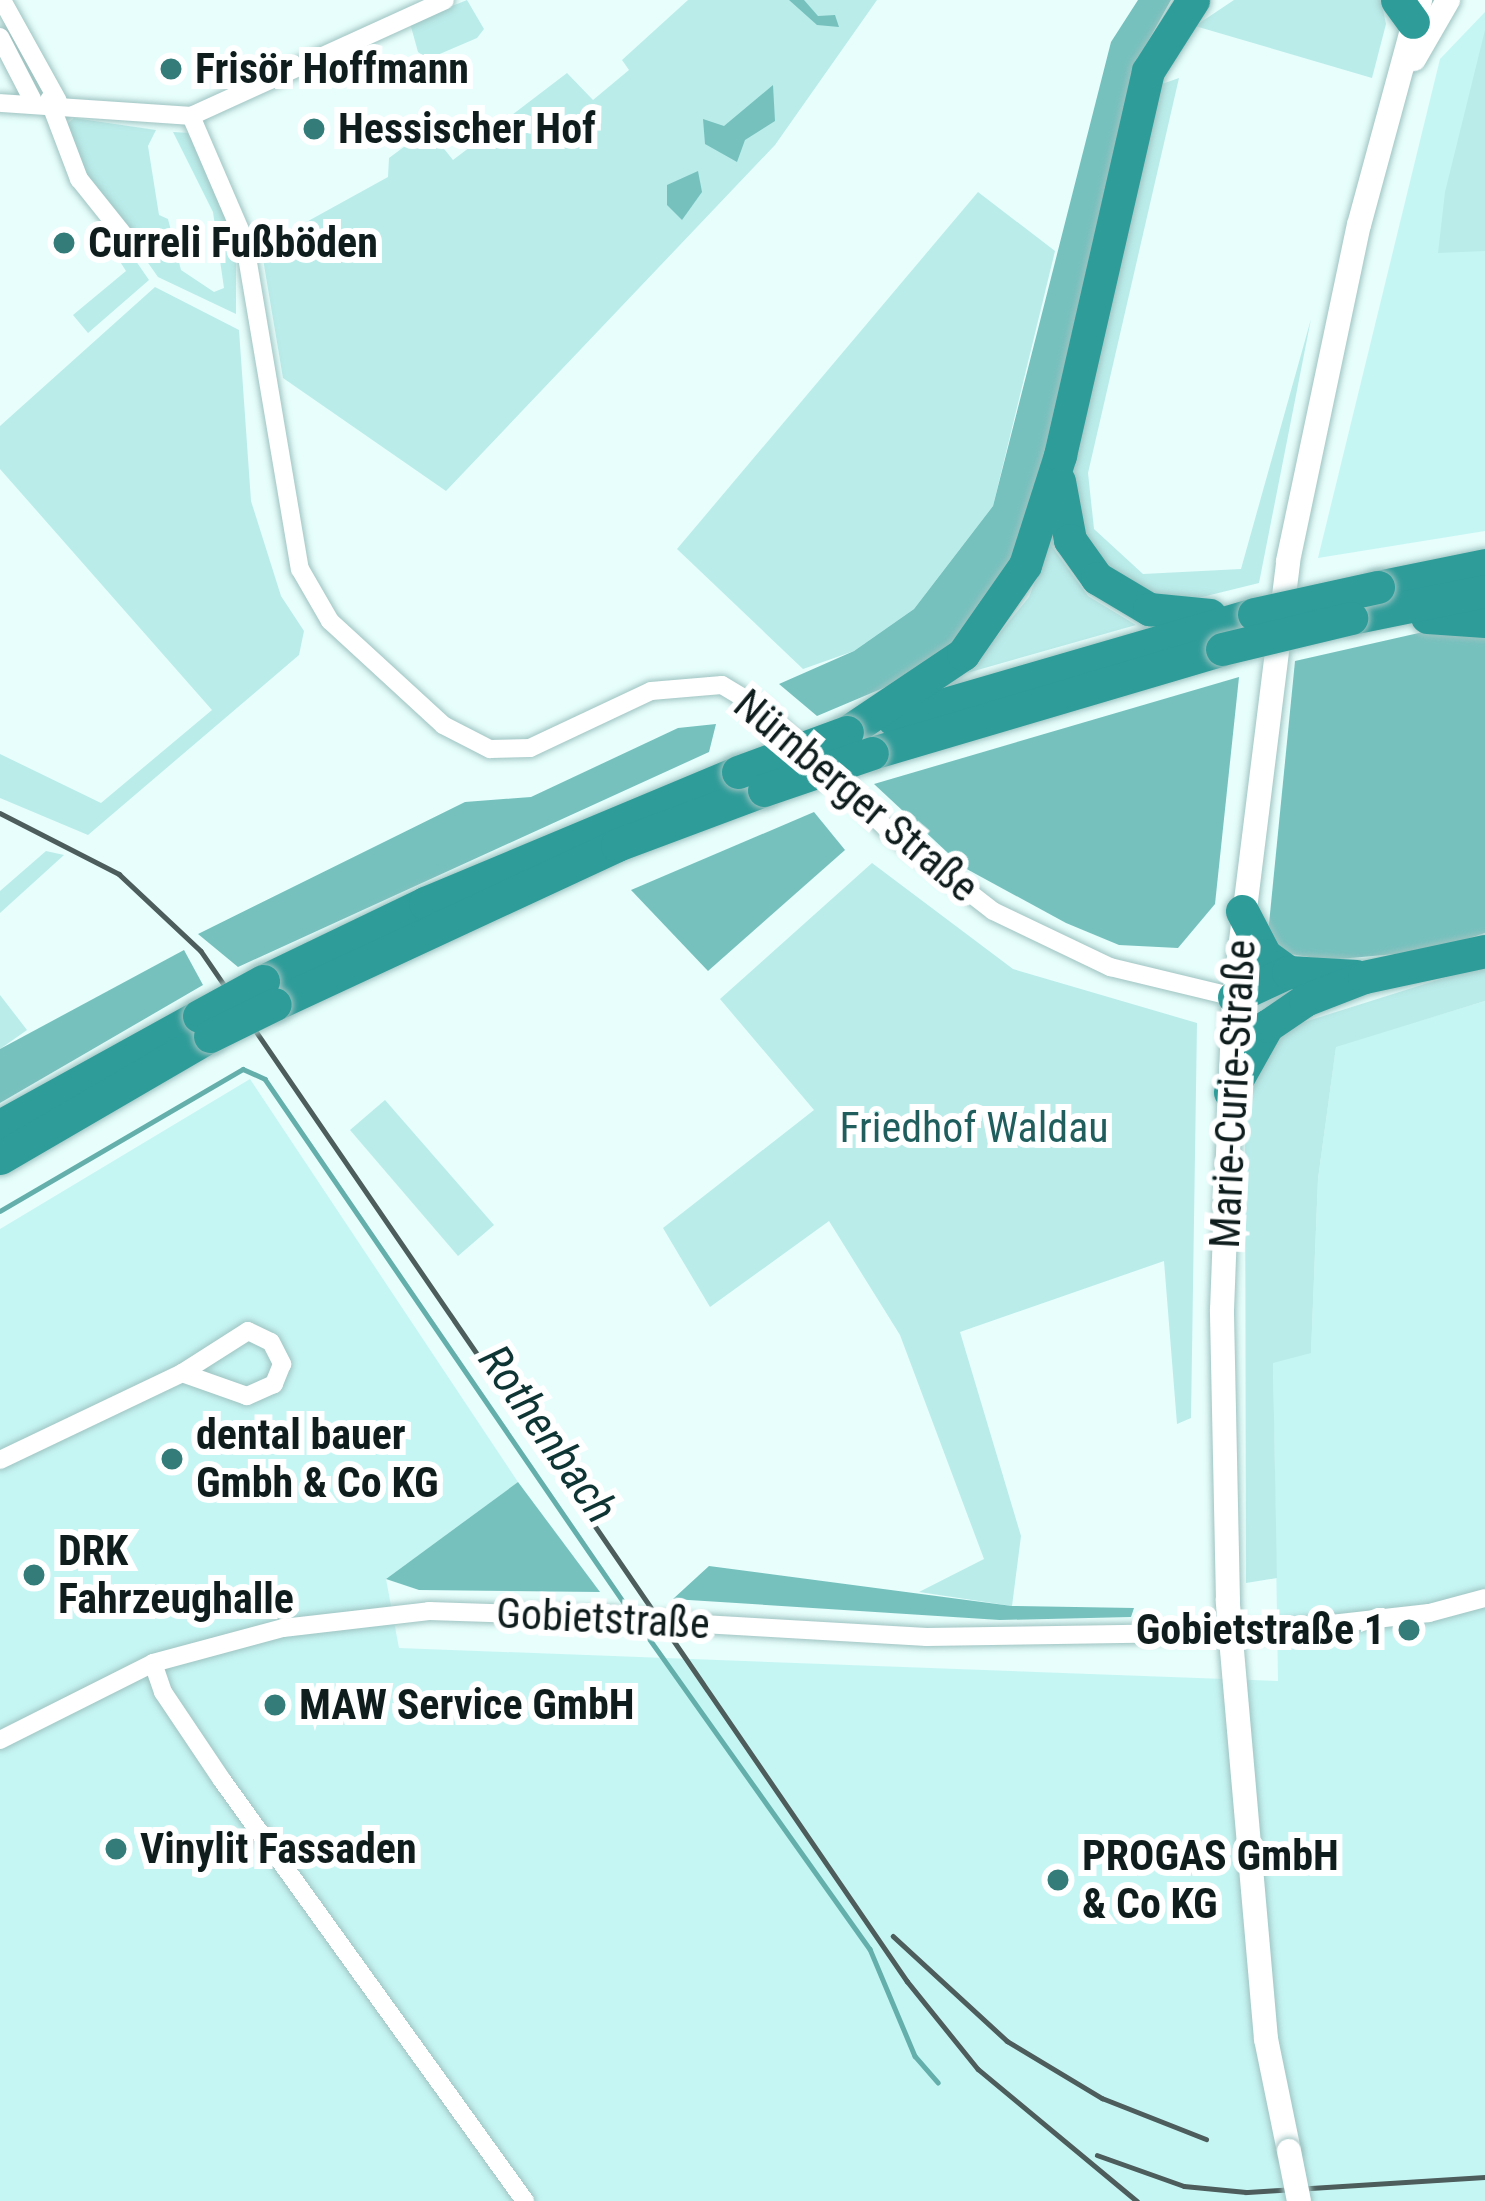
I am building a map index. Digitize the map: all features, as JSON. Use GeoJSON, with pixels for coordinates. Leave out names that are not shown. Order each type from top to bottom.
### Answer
{"type":"FeatureCollection","features":[{"type":"Feature","properties":{"kind":"highway"},"geometry":{"type":"LineString","coordinates":[[860,743],[944,670],[994,618],[1025,565],[1060,454],[1148,71],[1192,0]]}},
{"type":"Feature","properties":{"kind":"highway"},"geometry":{"type":"LineString","coordinates":[[1060,454],[1065,529],[1096,578],[1149,609],[1233,625],[1368,609],[1485,621]]}},
{"type":"Feature","properties":{"kind":"highway"},"geometry":{"type":"LineString","coordinates":[[1368,609],[1485,566]]}},
{"type":"Feature","properties":{"kind":"highway"},"geometry":{"type":"LineString","coordinates":[[0,1126],[269,993],[617,845],[751,781],[1233,625],[1485,591]]}},
{"type":"Feature","properties":{"kind":"highway"},"geometry":{"type":"LineString","coordinates":[[1243,911],[1265,955],[1296,986]]}},
{"type":"Feature","properties":{"kind":"highway"},"geometry":{"type":"LineString","coordinates":[[1234,997],[1364,977],[1485,951]]}},
{"type":"Feature","properties":{"kind":"highway"},"geometry":{"type":"LineString","coordinates":[[1230,1092],[1296,986]]}},
{"type":"Feature","properties":{"kind":"highway"},"geometry":{"type":"LineString","coordinates":[[0,1158],[204,1026]]}},
{"type":"Feature","properties":{"kind":"main road"},"geometry":{"type":"LineString","coordinates":[[1394,98],[1448,0]]}},
{"type":"Feature","properties":{"kind":"main road","name":"Marie-Curie-Straße"},"geometry":{"type":"LineString","coordinates":[[1299,2201],[1266,2039],[1230,1632],[1222,1440],[1234,997],[1288,561],[1394,98],[1410,7]]}},
{"type":"Feature","properties":{"kind":"street"},"geometry":{"type":"LineString","coordinates":[[2,0],[79,178],[131,244]]}},
{"type":"Feature","properties":{"kind":"street"},"geometry":{"type":"LineString","coordinates":[[0,103],[46,100],[191,116],[445,0]]}},
{"type":"Feature","properties":{"kind":"street"},"geometry":{"type":"LineString","coordinates":[[0,37],[46,100]]}},
{"type":"Feature","properties":{"kind":"street","name":"Nürnberger Straße"},"geometry":{"type":"LineString","coordinates":[[191,116],[244,239],[272,442],[308,587],[343,634],[443,725],[490,748],[530,748],[651,691],[722,685],[762,709],[886,828],[993,911],[1110,967],[1234,997]]}},
{"type":"Feature","properties":{"kind":"street"},"geometry":{"type":"LineString","coordinates":[[0,1460],[182,1372],[248,1331],[271,1342],[282,1364],[274,1384],[247,1396],[182,1372]]}},
{"type":"Feature","properties":{"kind":"street","name":"Gobietstraße"},"geometry":{"type":"LineString","coordinates":[[0,1739],[153,1663],[352,1617],[612,1617],[926,1636],[1230,1632],[1429,1613],[1485,1598]]}},
{"type":"Feature","properties":{"kind":"street"},"geometry":{"type":"LineString","coordinates":[[153,1663],[163,1692],[222,1780],[526,2201]]}},
{"type":"Feature","properties":{"kind":"shaded area"},"geometry":{"type":"Polygon","coordinates":[[[789,0],[804,0],[818,16],[835,15],[839,27],[817,25],[789,0]]]}},
{"type":"Feature","properties":{"kind":"shaded area"},"geometry":{"type":"Polygon","coordinates":[[[1138,0],[1171,0],[1133,68],[1032,506],[1006,577],[973,626],[926,670],[817,716],[779,684],[854,651],[914,609],[993,506],[1111,42],[1138,0]]]}},
{"type":"Feature","properties":{"kind":"shaded area"},"geometry":{"type":"Polygon","coordinates":[[[1485,12],[1485,531],[1318,558],[1440,59],[1485,12]]]}},
{"type":"Feature","properties":{"kind":"shaded area"},"geometry":{"type":"Polygon","coordinates":[[[773,85],[775,121],[745,140],[737,162],[705,144],[703,119],[724,126],[773,85]]]}},
{"type":"Feature","properties":{"kind":"shaded area"},"geometry":{"type":"Polygon","coordinates":[[[698,171],[702,192],[682,220],[667,205],[667,185],[698,171]]]}},
{"type":"Feature","properties":{"kind":"shaded area"},"geometry":{"type":"Polygon","coordinates":[[[1432,630],[1485,634],[1485,933],[1429,951],[1328,960],[1284,953],[1268,934],[1295,661],[1432,630]]]}},
{"type":"Feature","properties":{"kind":"shaded area"},"geometry":{"type":"Polygon","coordinates":[[[1239,677],[1215,904],[1178,948],[1119,945],[1066,923],[963,867],[874,784],[1239,677]]]}},
{"type":"Feature","properties":{"kind":"shaded area"},"geometry":{"type":"Polygon","coordinates":[[[716,724],[709,752],[238,967],[198,934],[465,802],[531,797],[678,728],[716,724]]]}},
{"type":"Feature","properties":{"kind":"shaded area"},"geometry":{"type":"Polygon","coordinates":[[[814,812],[845,850],[708,971],[631,890],[814,812]]]}},
{"type":"Feature","properties":{"kind":"shaded area"},"geometry":{"type":"Polygon","coordinates":[[[184,950],[203,985],[0,1103],[0,1049],[184,950]]]}},
{"type":"Feature","properties":{"kind":"shaded area"},"geometry":{"type":"Polygon","coordinates":[[[1485,1001],[1485,2201],[0,2201],[0,1229],[250,1079],[518,1482],[386,1579],[399,1648],[1278,1681],[1273,1362],[1311,1352],[1318,1179],[1336,1046],[1485,1001]]]}},
{"type":"Feature","properties":{"kind":"shaded area"},"geometry":{"type":"Polygon","coordinates":[[[518,1482],[600,1592],[419,1590],[386,1579],[518,1482]]]}},
{"type":"Feature","properties":{"kind":"shaded area"},"geometry":{"type":"Polygon","coordinates":[[[709,1566],[1012,1606],[1134,1608],[1131,1617],[1000,1620],[673,1599],[709,1566]]]}},
{"type":"Feature","properties":{"kind":"green space"},"geometry":{"type":"Polygon","coordinates":[[[467,0],[484,29],[477,38],[428,59],[418,52],[410,23],[467,0]]]}},
{"type":"Feature","properties":{"kind":"green space"},"geometry":{"type":"Polygon","coordinates":[[[688,0],[877,0],[775,145],[446,491],[283,378],[261,247],[388,177],[389,158],[428,129],[453,160],[567,73],[593,100],[629,70],[622,60],[688,0]]]}},
{"type":"Feature","properties":{"kind":"green space"},"geometry":{"type":"Polygon","coordinates":[[[1234,0],[1381,0],[1386,24],[1372,78],[1195,26],[1234,0]]]}},
{"type":"Feature","properties":{"kind":"green space"},"geometry":{"type":"Polygon","coordinates":[[[1485,30],[1485,251],[1438,253],[1445,192],[1485,30]]]}},
{"type":"Feature","properties":{"kind":"green space"},"geometry":{"type":"Polygon","coordinates":[[[1179,78],[1088,473],[1094,529],[1143,574],[1241,569],[1311,319],[1259,583],[1190,600],[1129,589],[1083,534],[1071,474],[1159,85],[1179,78]]]}},
{"type":"Feature","properties":{"kind":"green space"},"geometry":{"type":"Polygon","coordinates":[[[74,118],[156,130],[148,146],[159,215],[168,219],[181,270],[214,292],[224,288],[213,212],[173,132],[190,133],[236,242],[236,314],[158,277],[84,172],[66,125],[74,118]]]}},
{"type":"Feature","properties":{"kind":"green space"},"geometry":{"type":"Polygon","coordinates":[[[978,192],[1055,251],[993,506],[914,609],[854,651],[803,669],[677,549],[978,192]]]}},
{"type":"Feature","properties":{"kind":"green space"},"geometry":{"type":"Polygon","coordinates":[[[129,251],[149,280],[88,333],[73,315],[126,271],[119,260],[129,251]]]}},
{"type":"Feature","properties":{"kind":"green space"},"geometry":{"type":"Polygon","coordinates":[[[155,287],[239,330],[251,501],[281,596],[304,631],[299,655],[88,835],[0,798],[0,754],[101,803],[212,710],[0,469],[0,426],[155,287]]]}},
{"type":"Feature","properties":{"kind":"green space"},"geometry":{"type":"Polygon","coordinates":[[[1050,544],[1088,596],[1136,625],[967,673],[1029,597],[1050,544]]]}},
{"type":"Feature","properties":{"kind":"green space"},"geometry":{"type":"Polygon","coordinates":[[[46,851],[64,855],[0,913],[0,891],[46,851]]]}},
{"type":"Feature","properties":{"kind":"green space","name":"Friedhof Waldau"},"geometry":{"type":"Polygon","coordinates":[[[872,863],[1013,969],[1197,1023],[1191,1418],[1177,1424],[1164,1261],[960,1332],[1021,1536],[1012,1606],[919,1592],[984,1559],[900,1335],[829,1221],[710,1307],[663,1228],[814,1110],[720,999],[872,863]]]}},
{"type":"Feature","properties":{"kind":"green space"},"geometry":{"type":"Polygon","coordinates":[[[1485,965],[1485,1001],[1336,1047],[1318,1179],[1311,1353],[1273,1363],[1277,1578],[1246,1583],[1245,1086],[1282,1029],[1485,965]]]}},
{"type":"Feature","properties":{"kind":"green space"},"geometry":{"type":"Polygon","coordinates":[[[0,995],[27,1030],[0,1049],[0,995]]]}},
{"type":"Feature","properties":{"kind":"green space"},"geometry":{"type":"Polygon","coordinates":[[[385,1100],[494,1225],[458,1256],[350,1130],[385,1100]]]}},
{"type":"Feature","properties":{"kind":"waterway","name":"Rothenbach"},"geometry":{"type":"LineString","coordinates":[[0,1211],[243,1069],[265,1079],[631,1613]]}},
{"type":"Feature","properties":{"kind":"waterway","name":"Rothenbach"},"geometry":{"type":"LineString","coordinates":[[641,1627],[870,1949],[915,2056],[938,2082]]}},
{"type":"Feature","properties":{"kind":"railway"},"geometry":{"type":"LineString","coordinates":[[0,813],[119,874],[201,951],[907,1981],[978,2069],[1137,2201]]}},
{"type":"Feature","properties":{"kind":"railway"},"geometry":{"type":"LineString","coordinates":[[893,1936],[1007,2041],[1102,2098],[1206,2139]]}},
{"type":"Feature","properties":{"kind":"railway"},"geometry":{"type":"LineString","coordinates":[[1097,2155],[1184,2186],[1246,2192],[1485,2177]]}},
{"type":"Feature","properties":{"kind":"place","name":"Frisör Hoffmann"},"geometry":{"type":"Point","coordinates":[171,69]}},
{"type":"Feature","properties":{"kind":"place","name":"Hessischer Hof"},"geometry":{"type":"Point","coordinates":[314,129]}},
{"type":"Feature","properties":{"kind":"place","name":"Curreli Fußböden"},"geometry":{"type":"Point","coordinates":[64,243]}},
{"type":"Feature","properties":{"kind":"place","name":"dental bauer Gmbh & Co KG"},"geometry":{"type":"Point","coordinates":[172,1459]}},
{"type":"Feature","properties":{"kind":"place","name":"DRK Fahrzeughalle"},"geometry":{"type":"Point","coordinates":[34,1575]}},
{"type":"Feature","properties":{"kind":"place","name":"Gobietstraße 1"},"geometry":{"type":"Point","coordinates":[1409,1630]}},
{"type":"Feature","properties":{"kind":"place","name":"MAW Service GmbH"},"geometry":{"type":"Point","coordinates":[275,1705]}},
{"type":"Feature","properties":{"kind":"place","name":"Vinylit Fassaden"},"geometry":{"type":"Point","coordinates":[116,1849]}},
{"type":"Feature","properties":{"kind":"place","name":"PROGAS GmbH & Co KG"},"geometry":{"type":"Point","coordinates":[1058,1880]}}]}
